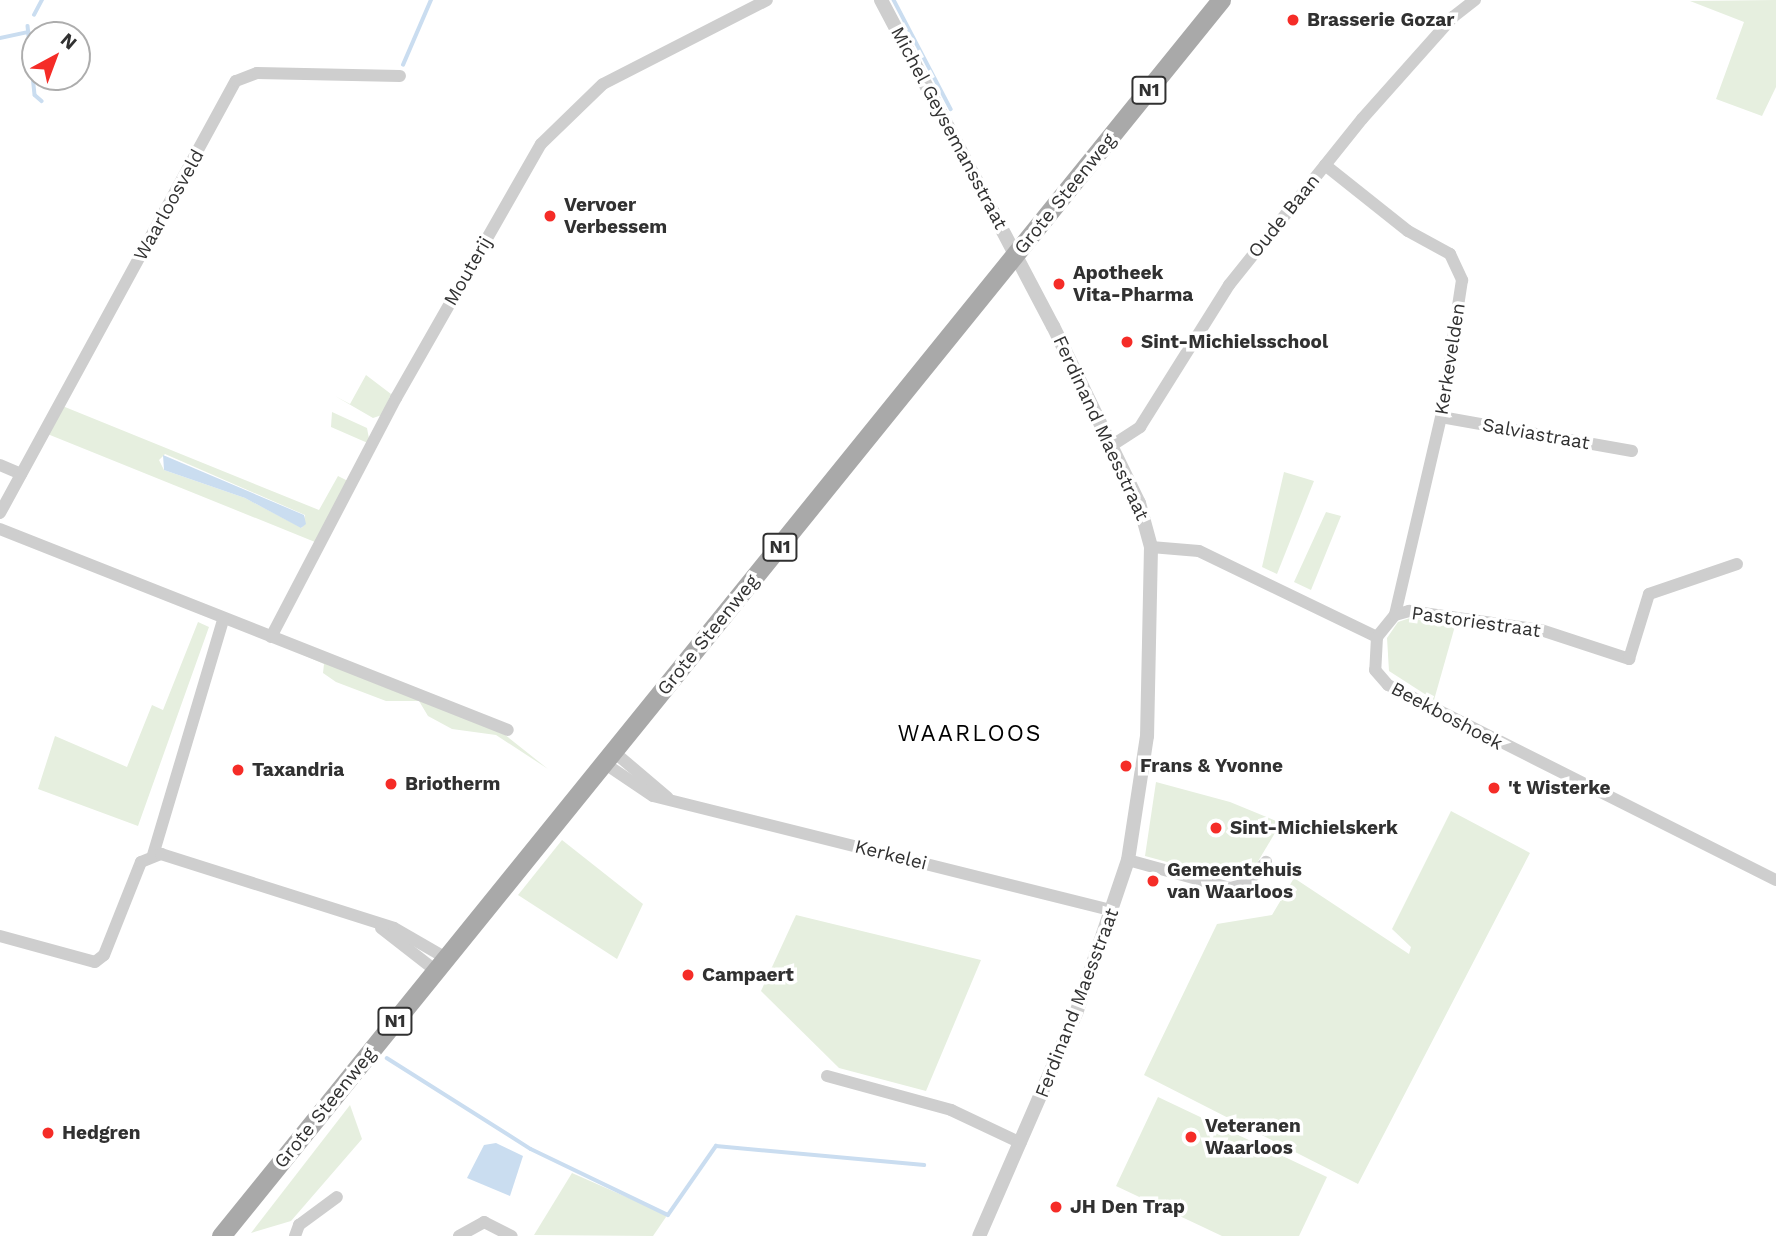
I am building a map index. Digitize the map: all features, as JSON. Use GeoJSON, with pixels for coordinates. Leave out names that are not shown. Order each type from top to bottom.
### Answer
{"type":"FeatureCollection","features":[{"type":"Feature","properties":{"kind":"main road","name":"Grote Steenweg"},"geometry":{"type":"LineString","coordinates":[[220,1236],[1221,0]]}},
{"type":"Feature","properties":{"kind":"street","name":"Mouterij"},"geometry":{"type":"LineString","coordinates":[[271,637],[396,398],[558,122],[603,84],[767,0]]}},
{"type":"Feature","properties":{"kind":"street","name":"Michel Geysemansstraat"},"geometry":{"type":"LineString","coordinates":[[881,0],[1016,255]]}},
{"type":"Feature","properties":{"kind":"street","name":"Oude Baan"},"geometry":{"type":"LineString","coordinates":[[1111,446],[1140,427],[1229,285],[1325,165],[1453,17],[1475,0]]}},
{"type":"Feature","properties":{"kind":"street","name":"Waarloosveld"},"geometry":{"type":"LineString","coordinates":[[0,513],[236,80],[257,73],[400,76]]}},
{"type":"Feature","properties":{"kind":"street","name":"Kerkevelden"},"geometry":{"type":"LineString","coordinates":[[1325,165],[1458,264],[1462,280],[1441,417],[1395,615]]}},
{"type":"Feature","properties":{"kind":"street","name":"Ferdinand Maesstraat"},"geometry":{"type":"LineString","coordinates":[[979,1236],[1021,1143],[1114,911],[1128,860],[1147,736],[1151,547],[1144,515],[1016,255]]}},
{"type":"Feature","properties":{"kind":"street","name":"Salviastraat"},"geometry":{"type":"LineString","coordinates":[[1441,417],[1632,451]]}},
{"type":"Feature","properties":{"kind":"street"},"geometry":{"type":"LineString","coordinates":[[0,465],[21,474]]}},
{"type":"Feature","properties":{"kind":"street"},"geometry":{"type":"LineString","coordinates":[[0,529],[223,620],[508,730]]}},
{"type":"Feature","properties":{"kind":"street"},"geometry":{"type":"LineString","coordinates":[[1151,547],[1199,551],[1377,637]]}},
{"type":"Feature","properties":{"kind":"street","name":"Pastoriestraat"},"geometry":{"type":"LineString","coordinates":[[1377,637],[1395,615],[1489,620],[1629,659],[1649,594],[1737,564]]}},
{"type":"Feature","properties":{"kind":"street"},"geometry":{"type":"LineString","coordinates":[[0,936],[95,962],[104,954],[134,873],[153,855],[223,620]]}},
{"type":"Feature","properties":{"kind":"street","name":"Beekboshoek"},"geometry":{"type":"LineString","coordinates":[[1377,637],[1375,670],[1388,685],[1776,880]]}},
{"type":"Feature","properties":{"kind":"street","name":"Kerkelei"},"geometry":{"type":"LineString","coordinates":[[609,757],[653,796],[667,797],[1114,911]]}},
{"type":"Feature","properties":{"kind":"street"},"geometry":{"type":"LineString","coordinates":[[153,855],[170,855],[375,924],[441,965]]}},
{"type":"Feature","properties":{"kind":"street"},"geometry":{"type":"LineString","coordinates":[[1128,860],[1230,888],[1246,884],[1266,862]]}},
{"type":"Feature","properties":{"kind":"street"},"geometry":{"type":"LineString","coordinates":[[827,1076],[951,1110],[1021,1143]]}},
{"type":"Feature","properties":{"kind":"street"},"geometry":{"type":"LineString","coordinates":[[295,1236],[299,1225],[337,1197]]}},
{"type":"Feature","properties":{"kind":"street"},"geometry":{"type":"LineString","coordinates":[[459,1236],[484,1222],[512,1236]]}},
{"type":"Feature","properties":{"kind":"green space"},"geometry":{"type":"Polygon","coordinates":[[[1776,0],[1776,87],[1762,116],[1716,99],[1744,22],[1690,1],[1776,0]]]}},
{"type":"Feature","properties":{"kind":"green space"},"geometry":{"type":"Polygon","coordinates":[[[366,375],[391,394],[382,415],[373,418],[335,396],[350,404],[366,375]]]}},
{"type":"Feature","properties":{"kind":"green space"},"geometry":{"type":"Polygon","coordinates":[[[60,405],[319,510],[338,476],[350,482],[315,542],[45,433],[60,405]],[[165,454],[159,460],[164,470],[245,498],[302,528],[305,515],[165,454]]]}},
{"type":"Feature","properties":{"kind":"green space"},"geometry":{"type":"Polygon","coordinates":[[[332,412],[367,428],[370,444],[331,427],[332,412]]]}},
{"type":"Feature","properties":{"kind":"green space"},"geometry":{"type":"Polygon","coordinates":[[[1284,472],[1314,481],[1277,574],[1262,567],[1284,472]]]}},
{"type":"Feature","properties":{"kind":"green space"},"geometry":{"type":"Polygon","coordinates":[[[1326,512],[1341,516],[1311,590],[1294,582],[1326,512]]]}},
{"type":"Feature","properties":{"kind":"green space"},"geometry":{"type":"Polygon","coordinates":[[[1410,618],[1455,626],[1434,700],[1389,671],[1387,638],[1398,622],[1410,618]]]}},
{"type":"Feature","properties":{"kind":"green space"},"geometry":{"type":"Polygon","coordinates":[[[198,622],[209,627],[138,826],[38,789],[55,736],[127,767],[152,705],[163,710],[198,622]]]}},
{"type":"Feature","properties":{"kind":"green space"},"geometry":{"type":"Polygon","coordinates":[[[292,650],[504,734],[548,769],[496,735],[452,729],[428,716],[419,701],[386,701],[336,682],[323,673],[324,664],[292,650]]]}},
{"type":"Feature","properties":{"kind":"green space"},"geometry":{"type":"Polygon","coordinates":[[[1156,782],[1230,802],[1281,823],[1257,863],[1234,880],[1145,856],[1156,782]]]}},
{"type":"Feature","properties":{"kind":"green space"},"geometry":{"type":"Polygon","coordinates":[[[1451,811],[1530,853],[1358,1184],[1144,1075],[1217,924],[1272,915],[1294,878],[1409,954],[1411,947],[1392,929],[1451,811]]]}},
{"type":"Feature","properties":{"kind":"green space"},"geometry":{"type":"Polygon","coordinates":[[[562,840],[643,904],[617,959],[518,895],[562,840]]]}},
{"type":"Feature","properties":{"kind":"green space"},"geometry":{"type":"Polygon","coordinates":[[[796,915],[981,960],[926,1091],[839,1068],[761,991],[796,915]]]}},
{"type":"Feature","properties":{"kind":"green space","name":"Veteranen Waarloos"},"geometry":{"type":"Polygon","coordinates":[[[1158,1097],[1327,1177],[1299,1236],[1222,1236],[1116,1186],[1158,1097]]]}},
{"type":"Feature","properties":{"kind":"green space"},"geometry":{"type":"Polygon","coordinates":[[[350,1105],[362,1139],[291,1221],[251,1233],[350,1105]]]}},
{"type":"Feature","properties":{"kind":"green space"},"geometry":{"type":"Polygon","coordinates":[[[572,1173],[665,1214],[666,1217],[653,1236],[534,1235],[572,1173]]]}},
{"type":"Feature","properties":{"kind":"water"},"geometry":{"type":"Polygon","coordinates":[[[163,455],[304,515],[306,524],[301,528],[245,498],[164,470],[163,455]]]}},
{"type":"Feature","properties":{"kind":"water"},"geometry":{"type":"Polygon","coordinates":[[[496,1143],[523,1156],[510,1196],[467,1178],[484,1145],[496,1143]]]}},
{"type":"Feature","properties":{"kind":"waterway"},"geometry":{"type":"LineString","coordinates":[[34,15],[42,0]]}},
{"type":"Feature","properties":{"kind":"waterway"},"geometry":{"type":"LineString","coordinates":[[403,65],[431,0]]}},
{"type":"Feature","properties":{"kind":"waterway"},"geometry":{"type":"LineString","coordinates":[[894,0],[951,109]]}},
{"type":"Feature","properties":{"kind":"waterway"},"geometry":{"type":"LineString","coordinates":[[0,38],[21,34]]}},
{"type":"Feature","properties":{"kind":"waterway"},"geometry":{"type":"LineString","coordinates":[[35,91],[42,101]]}},
{"type":"Feature","properties":{"kind":"waterway"},"geometry":{"type":"LineString","coordinates":[[387,1058],[531,1149],[668,1215],[716,1146],[924,1165]]}},
{"type":"Feature","properties":{"kind":"place","name":"Brasserie Gozar"},"geometry":{"type":"Point","coordinates":[1293,20]}},
{"type":"Feature","properties":{"kind":"place","name":"Vervoer Verbessem"},"geometry":{"type":"Point","coordinates":[550,216]}},
{"type":"Feature","properties":{"kind":"place","name":"Apotheek Vita-Pharma"},"geometry":{"type":"Point","coordinates":[1059,284]}},
{"type":"Feature","properties":{"kind":"place","name":"Sint-Michielsschool"},"geometry":{"type":"Point","coordinates":[1127,342]}},
{"type":"Feature","properties":{"kind":"place","name":"Frans & Yvonne"},"geometry":{"type":"Point","coordinates":[1126,766]}},
{"type":"Feature","properties":{"kind":"place","name":"Taxandria"},"geometry":{"type":"Point","coordinates":[238,770]}},
{"type":"Feature","properties":{"kind":"place","name":"Briotherm"},"geometry":{"type":"Point","coordinates":[391,784]}},
{"type":"Feature","properties":{"kind":"place","name":"'t Wisterke"},"geometry":{"type":"Point","coordinates":[1494,788]}},
{"type":"Feature","properties":{"kind":"place","name":"Sint-Michielskerk"},"geometry":{"type":"Point","coordinates":[1216,828]}},
{"type":"Feature","properties":{"kind":"place","name":"Gemeentehuis van Waarloos"},"geometry":{"type":"Point","coordinates":[1153,881]}},
{"type":"Feature","properties":{"kind":"place","name":"Campaert"},"geometry":{"type":"Point","coordinates":[688,975]}},
{"type":"Feature","properties":{"kind":"place","name":"Hedgren"},"geometry":{"type":"Point","coordinates":[48,1133]}},
{"type":"Feature","properties":{"kind":"place","name":"Veteranen Waarloos"},"geometry":{"type":"Point","coordinates":[1191,1137]}},
{"type":"Feature","properties":{"kind":"place","name":"JH Den Trap"},"geometry":{"type":"Point","coordinates":[1056,1207]}},
{"type":"Feature","properties":{"kind":"district","name":"WAARLOOS"},"geometry":{"type":"Point","coordinates":[970,734]}}]}
